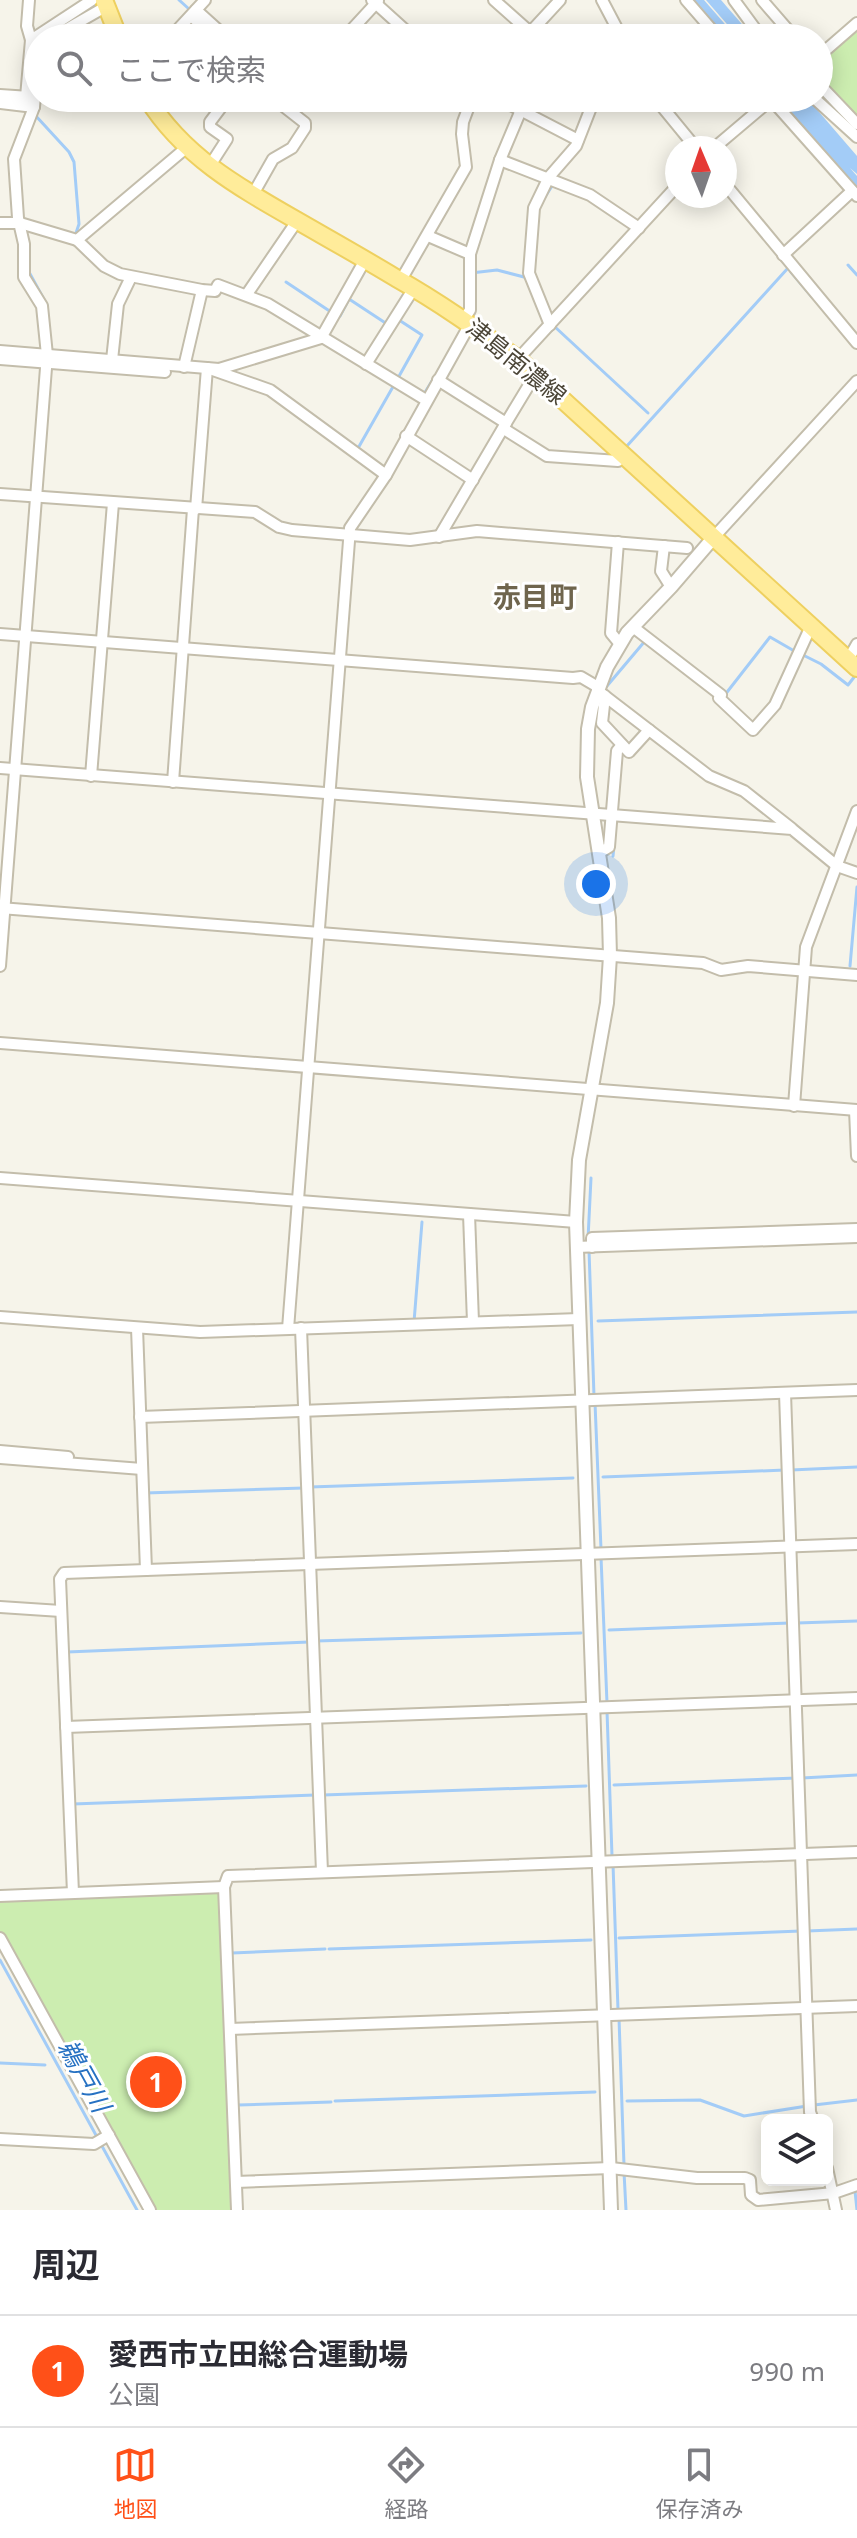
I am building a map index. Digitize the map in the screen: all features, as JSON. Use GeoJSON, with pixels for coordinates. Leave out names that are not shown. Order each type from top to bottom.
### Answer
{"type":"FeatureCollection","features":[{"type":"Feature","properties":{"kind":"main road"},"geometry":{"type":"LineString","coordinates":[[101,2],[112,24]]}},
{"type":"Feature","properties":{"kind":"main road","name":"津島南濃線"},"geometry":{"type":"LineString","coordinates":[[157,112],[186,148],[209,167],[252,196],[467,321],[518,359],[853,664]]}},
{"type":"Feature","properties":{"kind":"street"},"geometry":{"type":"LineString","coordinates":[[27,24],[29,0]]}},
{"type":"Feature","properties":{"kind":"street"},"geometry":{"type":"LineString","coordinates":[[183,24],[205,0]]}},
{"type":"Feature","properties":{"kind":"street"},"geometry":{"type":"LineString","coordinates":[[494,0],[517,24]]}},
{"type":"Feature","properties":{"kind":"street"},"geometry":{"type":"LineString","coordinates":[[537,24],[560,0]]}},
{"type":"Feature","properties":{"kind":"street"},"geometry":{"type":"LineString","coordinates":[[602,0],[615,24]]}},
{"type":"Feature","properties":{"kind":"street"},"geometry":{"type":"LineString","coordinates":[[686,0],[707,24]]}},
{"type":"Feature","properties":{"kind":"street"},"geometry":{"type":"LineString","coordinates":[[734,0],[752,24]]}},
{"type":"Feature","properties":{"kind":"street"},"geometry":{"type":"LineString","coordinates":[[762,0],[783,24]]}},
{"type":"Feature","properties":{"kind":"street"},"geometry":{"type":"LineString","coordinates":[[350,24],[374,1]]}},
{"type":"Feature","properties":{"kind":"street"},"geometry":{"type":"LineString","coordinates":[[355,24],[374,1]]}},
{"type":"Feature","properties":{"kind":"street"},"geometry":{"type":"LineString","coordinates":[[374,1],[399,24]]}},
{"type":"Feature","properties":{"kind":"street"},"geometry":{"type":"LineString","coordinates":[[60,24],[101,2]]}},
{"type":"Feature","properties":{"kind":"street"},"geometry":{"type":"LineString","coordinates":[[70,24],[101,2]]}},
{"type":"Feature","properties":{"kind":"street"},"geometry":{"type":"LineString","coordinates":[[193,13],[203,24]]}},
{"type":"Feature","properties":{"kind":"street"},"geometry":{"type":"LineString","coordinates":[[193,13],[208,24]]}},
{"type":"Feature","properties":{"kind":"street"},"geometry":{"type":"LineString","coordinates":[[833,44],[857,23]]}},
{"type":"Feature","properties":{"kind":"street"},"geometry":{"type":"LineString","coordinates":[[0,95],[24,99]]}},
{"type":"Feature","properties":{"kind":"street"},"geometry":{"type":"LineString","coordinates":[[833,99],[857,124]]}},
{"type":"Feature","properties":{"kind":"street"},"geometry":{"type":"LineString","coordinates":[[0,103],[24,101]]}},
{"type":"Feature","properties":{"kind":"street"},"geometry":{"type":"LineString","coordinates":[[0,966],[2,905],[46,359],[42,306],[24,277],[24,244],[14,159],[28,112]]}},
{"type":"Feature","properties":{"kind":"street"},"geometry":{"type":"LineString","coordinates":[[209,167],[227,139],[210,127],[218,112]]}},
{"type":"Feature","properties":{"kind":"street"},"geometry":{"type":"LineString","coordinates":[[252,196],[273,159],[292,148],[305,128],[305,123],[291,112]]}},
{"type":"Feature","properties":{"kind":"street"},"geometry":{"type":"LineString","coordinates":[[366,364],[442,206],[466,167],[462,134],[467,112]]}},
{"type":"Feature","properties":{"kind":"street"},"geometry":{"type":"LineString","coordinates":[[288,1329],[350,528],[386,475],[467,321],[470,310],[470,254],[500,160],[520,112]]}},
{"type":"Feature","properties":{"kind":"street"},"geometry":{"type":"LineString","coordinates":[[525,112],[578,140]]}},
{"type":"Feature","properties":{"kind":"street"},"geometry":{"type":"LineString","coordinates":[[550,325],[529,273],[534,208],[549,177],[578,140],[589,112]]}},
{"type":"Feature","properties":{"kind":"street"},"geometry":{"type":"LineString","coordinates":[[666,112],[686,136]]}},
{"type":"Feature","properties":{"kind":"street"},"geometry":{"type":"LineString","coordinates":[[728,136],[755,112]]}},
{"type":"Feature","properties":{"kind":"street"},"geometry":{"type":"LineString","coordinates":[[783,112],[855,193],[783,255]]}},
{"type":"Feature","properties":{"kind":"street"},"geometry":{"type":"LineString","coordinates":[[829,112],[857,137]]}},
{"type":"Feature","properties":{"kind":"street"},"geometry":{"type":"LineString","coordinates":[[77,240],[186,148]]}},
{"type":"Feature","properties":{"kind":"street"},"geometry":{"type":"LineString","coordinates":[[500,160],[590,195],[639,228]]}},
{"type":"Feature","properties":{"kind":"street"},"geometry":{"type":"LineString","coordinates":[[518,359],[665,199]]}},
{"type":"Feature","properties":{"kind":"street"},"geometry":{"type":"LineString","coordinates":[[737,199],[857,343]]}},
{"type":"Feature","properties":{"kind":"street"},"geometry":{"type":"LineString","coordinates":[[247,294],[297,221]]}},
{"type":"Feature","properties":{"kind":"street"},"geometry":{"type":"LineString","coordinates":[[0,223],[20,223],[77,240],[104,266],[131,277],[202,290],[215,291],[218,285],[247,294],[426,400]]}},
{"type":"Feature","properties":{"kind":"street"},"geometry":{"type":"LineString","coordinates":[[428,236],[470,254]]}},
{"type":"Feature","properties":{"kind":"street"},"geometry":{"type":"LineString","coordinates":[[0,351],[46,359],[207,372],[321,338],[365,260]]}},
{"type":"Feature","properties":{"kind":"street"},"geometry":{"type":"LineString","coordinates":[[112,360],[118,304],[131,277]]}},
{"type":"Feature","properties":{"kind":"street"},"geometry":{"type":"LineString","coordinates":[[184,367],[202,290]]}},
{"type":"Feature","properties":{"kind":"street"},"geometry":{"type":"LineString","coordinates":[[0,359],[112,360],[184,367],[270,390],[386,475]]}},
{"type":"Feature","properties":{"kind":"street"},"geometry":{"type":"LineString","coordinates":[[173,782],[207,372]]}},
{"type":"Feature","properties":{"kind":"street"},"geometry":{"type":"LineString","coordinates":[[439,537],[535,375]]}},
{"type":"Feature","properties":{"kind":"street"},"geometry":{"type":"LineString","coordinates":[[438,380],[547,456],[618,461],[623,455]]}},
{"type":"Feature","properties":{"kind":"street"},"geometry":{"type":"LineString","coordinates":[[611,2210],[576,1247],[579,1160],[607,1003],[610,953],[609,918],[587,777],[588,729],[620,644],[633,627],[857,381]]}},
{"type":"Feature","properties":{"kind":"street"},"geometry":{"type":"LineString","coordinates":[[406,436],[473,480]]}},
{"type":"Feature","properties":{"kind":"street"},"geometry":{"type":"LineString","coordinates":[[0,494],[255,512],[279,527],[410,540],[477,531],[687,548]]}},
{"type":"Feature","properties":{"kind":"street"},"geometry":{"type":"LineString","coordinates":[[91,776],[113,503]]}},
{"type":"Feature","properties":{"kind":"street"},"geometry":{"type":"LineString","coordinates":[[618,542],[611,633],[620,644]]}},
{"type":"Feature","properties":{"kind":"street"},"geometry":{"type":"LineString","coordinates":[[664,546],[661,571],[671,587]]}},
{"type":"Feature","properties":{"kind":"street"},"geometry":{"type":"LineString","coordinates":[[633,627],[721,695],[719,698],[753,730],[775,705],[811,626]]}},
{"type":"Feature","properties":{"kind":"street"},"geometry":{"type":"LineString","coordinates":[[0,631],[572,672],[709,776],[744,791],[837,866],[857,873]]}},
{"type":"Feature","properties":{"kind":"street"},"geometry":{"type":"LineString","coordinates":[[853,664],[857,644]]}},
{"type":"Feature","properties":{"kind":"street"},"geometry":{"type":"LineString","coordinates":[[600,691],[602,723],[629,752],[649,730]]}},
{"type":"Feature","properties":{"kind":"street"},"geometry":{"type":"LineString","coordinates":[[599,853],[609,847],[617,751],[622,745]]}},
{"type":"Feature","properties":{"kind":"street"},"geometry":{"type":"LineString","coordinates":[[0,768],[792,829]]}},
{"type":"Feature","properties":{"kind":"street"},"geometry":{"type":"LineString","coordinates":[[794,1106],[806,947],[857,811]]}},
{"type":"Feature","properties":{"kind":"street"},"geometry":{"type":"LineString","coordinates":[[2,905],[610,953],[703,963],[721,970],[748,966],[857,968]]}},
{"type":"Feature","properties":{"kind":"street"},"geometry":{"type":"LineString","coordinates":[[804,968],[857,975]]}},
{"type":"Feature","properties":{"kind":"street"},"geometry":{"type":"LineString","coordinates":[[0,1043],[856,1110],[857,1156]]}},
{"type":"Feature","properties":{"kind":"street"},"geometry":{"type":"LineString","coordinates":[[0,1178],[298,1204]]}},
{"type":"Feature","properties":{"kind":"street"},"geometry":{"type":"LineString","coordinates":[[0,1184],[576,1222]]}},
{"type":"Feature","properties":{"kind":"street"},"geometry":{"type":"LineString","coordinates":[[469,1217],[473,1322]]}},
{"type":"Feature","properties":{"kind":"street"},"geometry":{"type":"LineString","coordinates":[[592,1247],[592,1238],[857,1229]]}},
{"type":"Feature","properties":{"kind":"street"},"geometry":{"type":"LineString","coordinates":[[576,1247],[857,1237]]}},
{"type":"Feature","properties":{"kind":"street"},"geometry":{"type":"LineString","coordinates":[[0,1317],[200,1332],[579,1319]]}},
{"type":"Feature","properties":{"kind":"street"},"geometry":{"type":"LineString","coordinates":[[137,1328],[146,1570]]}},
{"type":"Feature","properties":{"kind":"street"},"geometry":{"type":"LineString","coordinates":[[301,1328],[322,1872]]}},
{"type":"Feature","properties":{"kind":"street"},"geometry":{"type":"LineString","coordinates":[[140,1417],[857,1390]]}},
{"type":"Feature","properties":{"kind":"street"},"geometry":{"type":"LineString","coordinates":[[785,1393],[813,2114]]}},
{"type":"Feature","properties":{"kind":"street"},"geometry":{"type":"LineString","coordinates":[[0,1451],[142,1466]]}},
{"type":"Feature","properties":{"kind":"street"},"geometry":{"type":"LineString","coordinates":[[0,1458],[142,1466]]}},
{"type":"Feature","properties":{"kind":"street"},"geometry":{"type":"LineString","coordinates":[[73,1893],[60,1579],[64,1573],[857,1544]]}},
{"type":"Feature","properties":{"kind":"street"},"geometry":{"type":"LineString","coordinates":[[0,1607],[61,1611]]}},
{"type":"Feature","properties":{"kind":"street"},"geometry":{"type":"LineString","coordinates":[[66,1727],[857,1698]]}},
{"type":"Feature","properties":{"kind":"street"},"geometry":{"type":"LineString","coordinates":[[237,2210],[224,1887],[228,1876],[857,1852]]}},
{"type":"Feature","properties":{"kind":"street"},"geometry":{"type":"LineString","coordinates":[[0,1896],[224,1887]]}},
{"type":"Feature","properties":{"kind":"street"},"geometry":{"type":"LineString","coordinates":[[0,1938],[103,2138],[150,2210]]}},
{"type":"Feature","properties":{"kind":"street"},"geometry":{"type":"LineString","coordinates":[[230,2029],[857,2006]]}},
{"type":"Feature","properties":{"kind":"street"},"geometry":{"type":"LineString","coordinates":[[0,2139],[103,2138]]}},
{"type":"Feature","properties":{"kind":"street"},"geometry":{"type":"LineString","coordinates":[[236,2182],[611,2168],[697,2178],[745,2178],[750,2180],[751,2195],[758,2200],[834,2193],[857,2185]]}},
{"type":"Feature","properties":{"kind":"street"},"geometry":{"type":"LineString","coordinates":[[832,2186],[836,2210]]}},
{"type":"Feature","properties":{"kind":"green space"},"geometry":{"type":"Polygon","coordinates":[[[854,29],[857,33],[857,123],[833,96],[835,46],[854,29]]]}},
{"type":"Feature","properties":{"kind":"green space"},"geometry":{"type":"Polygon","coordinates":[[[217,1891],[220,1894],[233,2210],[153,2210],[0,1932],[0,1898],[217,1891]]]}},
{"type":"Feature","properties":{"kind":"water"},"geometry":{"type":"Polygon","coordinates":[[[692,0],[704,0],[725,24],[713,24],[692,0]]]}},
{"type":"Feature","properties":{"kind":"water"},"geometry":{"type":"Polygon","coordinates":[[[706,0],[721,0],[742,24],[727,24],[706,0]]]}},
{"type":"Feature","properties":{"kind":"water"},"geometry":{"type":"Polygon","coordinates":[[[789,112],[819,112],[857,156],[857,174],[850,168],[857,176],[857,190],[789,112]]]}},
{"type":"Feature","properties":{"kind":"waterway"},"geometry":{"type":"LineString","coordinates":[[179,0],[189,9]]}},
{"type":"Feature","properties":{"kind":"waterway"},"geometry":{"type":"LineString","coordinates":[[35,115],[69,152],[74,162],[79,224],[76,233]]}},
{"type":"Feature","properties":{"kind":"waterway"},"geometry":{"type":"LineString","coordinates":[[10,158],[13,218]]}},
{"type":"Feature","properties":{"kind":"waterway"},"geometry":{"type":"LineString","coordinates":[[543,200],[554,183]]}},
{"type":"Feature","properties":{"kind":"waterway"},"geometry":{"type":"LineString","coordinates":[[848,265],[857,275]]}},
{"type":"Feature","properties":{"kind":"waterway"},"geometry":{"type":"LineString","coordinates":[[626,447],[788,268]]}},
{"type":"Feature","properties":{"kind":"waterway"},"geometry":{"type":"LineString","coordinates":[[471,273],[497,270],[524,277]]}},
{"type":"Feature","properties":{"kind":"waterway"},"geometry":{"type":"LineString","coordinates":[[29,272],[47,305],[48,319]]}},
{"type":"Feature","properties":{"kind":"waterway"},"geometry":{"type":"LineString","coordinates":[[791,272],[812,297]]}},
{"type":"Feature","properties":{"kind":"waterway"},"geometry":{"type":"LineString","coordinates":[[286,282],[331,312]]}},
{"type":"Feature","properties":{"kind":"waterway"},"geometry":{"type":"LineString","coordinates":[[340,316],[349,299],[387,324]]}},
{"type":"Feature","properties":{"kind":"waterway"},"geometry":{"type":"LineString","coordinates":[[398,378],[422,335],[399,320]]}},
{"type":"Feature","properties":{"kind":"waterway"},"geometry":{"type":"LineString","coordinates":[[555,327],[648,413]]}},
{"type":"Feature","properties":{"kind":"waterway"},"geometry":{"type":"LineString","coordinates":[[424,394],[432,381]]}},
{"type":"Feature","properties":{"kind":"waterway"},"geometry":{"type":"LineString","coordinates":[[357,450],[394,385]]}},
{"type":"Feature","properties":{"kind":"waterway"},"geometry":{"type":"LineString","coordinates":[[724,696],[770,637],[796,652]]}},
{"type":"Feature","properties":{"kind":"waterway"},"geometry":{"type":"LineString","coordinates":[[607,686],[645,641]]}},
{"type":"Feature","properties":{"kind":"waterway"},"geometry":{"type":"LineString","coordinates":[[805,656],[848,685],[855,676]]}},
{"type":"Feature","properties":{"kind":"waterway"},"geometry":{"type":"LineString","coordinates":[[613,856],[614,845]]}},
{"type":"Feature","properties":{"kind":"waterway"},"geometry":{"type":"LineString","coordinates":[[850,966],[857,887]]}},
{"type":"Feature","properties":{"kind":"waterway"},"geometry":{"type":"LineString","coordinates":[[588,1239],[591,1178]]}},
{"type":"Feature","properties":{"kind":"waterway"},"geometry":{"type":"LineString","coordinates":[[414,1322],[422,1222]]}},
{"type":"Feature","properties":{"kind":"waterway"},"geometry":{"type":"LineString","coordinates":[[589,1250],[594,1396],[597,1396]]}},
{"type":"Feature","properties":{"kind":"waterway"},"geometry":{"type":"LineString","coordinates":[[598,1321],[857,1312]]}},
{"type":"Feature","properties":{"kind":"waterway"},"geometry":{"type":"LineString","coordinates":[[595,1403],[601,1549]]}},
{"type":"Feature","properties":{"kind":"waterway"},"geometry":{"type":"LineString","coordinates":[[791,1470],[857,1467]]}},
{"type":"Feature","properties":{"kind":"waterway"},"geometry":{"type":"LineString","coordinates":[[603,1477],[785,1470]]}},
{"type":"Feature","properties":{"kind":"waterway"},"geometry":{"type":"LineString","coordinates":[[310,1487],[573,1478]]}},
{"type":"Feature","properties":{"kind":"waterway"},"geometry":{"type":"LineString","coordinates":[[145,1493],[304,1488]]}},
{"type":"Feature","properties":{"kind":"waterway"},"geometry":{"type":"LineString","coordinates":[[601,1557],[607,1703]]}},
{"type":"Feature","properties":{"kind":"waterway"},"geometry":{"type":"LineString","coordinates":[[797,1623],[857,1621]]}},
{"type":"Feature","properties":{"kind":"waterway"},"geometry":{"type":"LineString","coordinates":[[609,1630],[790,1623]]}},
{"type":"Feature","properties":{"kind":"waterway"},"geometry":{"type":"LineString","coordinates":[[316,1641],[581,1633]]}},
{"type":"Feature","properties":{"kind":"waterway"},"geometry":{"type":"LineString","coordinates":[[67,1652],[309,1642]]}},
{"type":"Feature","properties":{"kind":"waterway"},"geometry":{"type":"LineString","coordinates":[[607,1711],[612,1856]]}},
{"type":"Feature","properties":{"kind":"waterway"},"geometry":{"type":"LineString","coordinates":[[802,1778],[857,1775]]}},
{"type":"Feature","properties":{"kind":"waterway"},"geometry":{"type":"LineString","coordinates":[[614,1785],[797,1778]]}},
{"type":"Feature","properties":{"kind":"waterway"},"geometry":{"type":"LineString","coordinates":[[323,1795],[586,1786]]}},
{"type":"Feature","properties":{"kind":"waterway"},"geometry":{"type":"LineString","coordinates":[[73,1804],[315,1795]]}},
{"type":"Feature","properties":{"kind":"waterway"},"geometry":{"type":"LineString","coordinates":[[613,1864],[618,2010]]}},
{"type":"Feature","properties":{"kind":"waterway"},"geometry":{"type":"LineString","coordinates":[[807,1931],[857,1929]]}},
{"type":"Feature","properties":{"kind":"waterway"},"geometry":{"type":"LineString","coordinates":[[619,1938],[801,1931]]}},
{"type":"Feature","properties":{"kind":"waterway"},"geometry":{"type":"LineString","coordinates":[[329,1949],[591,1940]]}},
{"type":"Feature","properties":{"kind":"waterway"},"geometry":{"type":"LineString","coordinates":[[232,1953],[325,1949]]}},
{"type":"Feature","properties":{"kind":"waterway","name":"鵜戸川"},"geometry":{"type":"LineString","coordinates":[[0,1960],[137,2210]]}},
{"type":"Feature","properties":{"kind":"waterway"},"geometry":{"type":"LineString","coordinates":[[619,2018],[624,2165]]}},
{"type":"Feature","properties":{"kind":"waterway"},"geometry":{"type":"LineString","coordinates":[[0,2063],[45,2065]]}},
{"type":"Feature","properties":{"kind":"waterway"},"geometry":{"type":"LineString","coordinates":[[335,2101],[595,2092]]}},
{"type":"Feature","properties":{"kind":"waterway"},"geometry":{"type":"LineString","coordinates":[[627,2101],[700,2100],[744,2116],[807,2106]]}},
{"type":"Feature","properties":{"kind":"waterway"},"geometry":{"type":"LineString","coordinates":[[814,2105],[857,2100]]}},
{"type":"Feature","properties":{"kind":"waterway"},"geometry":{"type":"LineString","coordinates":[[238,2105],[331,2102]]}},
{"type":"Feature","properties":{"kind":"waterway"},"geometry":{"type":"LineString","coordinates":[[624,2172],[626,2210]]}},
{"type":"Feature","properties":{"kind":"waterway"},"geometry":{"type":"LineString","coordinates":[[855,2191],[857,2210]]}},
{"type":"Feature","properties":{"kind":"place","name":"愛西市立田総合運動場"},"geometry":{"type":"Point","coordinates":[156,2082]}},
{"type":"Feature","properties":{"kind":"district","name":"赤目町"},"geometry":{"type":"Point","coordinates":[535,597]}}]}
